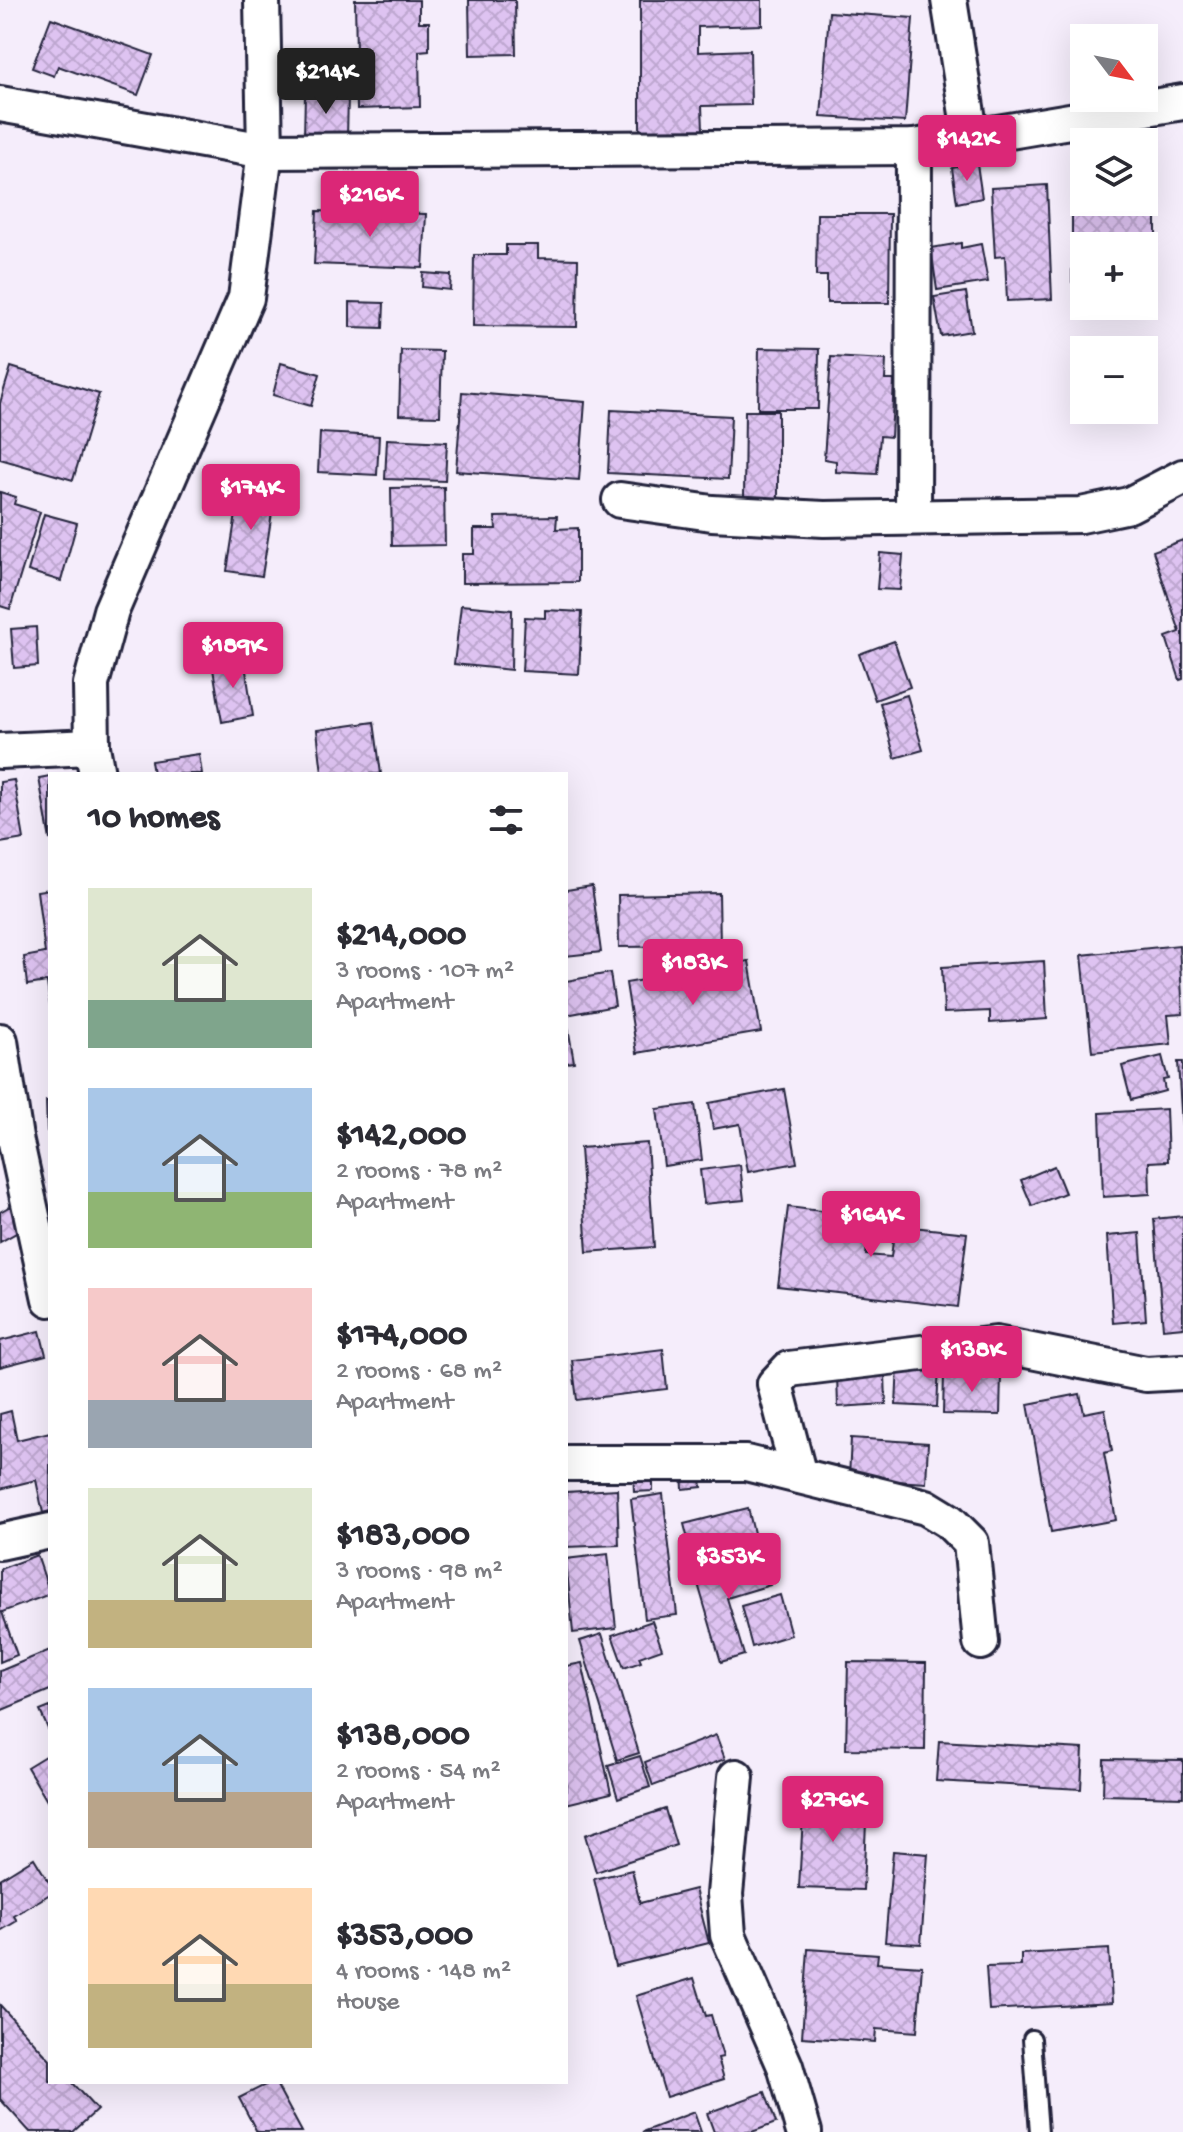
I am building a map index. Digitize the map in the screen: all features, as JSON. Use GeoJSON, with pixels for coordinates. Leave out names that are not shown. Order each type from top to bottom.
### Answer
{"type":"FeatureCollection","features":[{"type":"Feature","properties":{"kind":"street"},"geometry":{"type":"LineString","coordinates":[[0,751],[94,760],[91,684],[111,611],[246,298],[265,151],[262,0]]}},
{"type":"Feature","properties":{"kind":"street"},"geometry":{"type":"LineString","coordinates":[[949,0],[971,139]]}},
{"type":"Feature","properties":{"kind":"street"},"geometry":{"type":"LineString","coordinates":[[0,104],[265,151],[914,147],[1183,102]]}},
{"type":"Feature","properties":{"kind":"street"},"geometry":{"type":"LineString","coordinates":[[913,517],[914,147]]}},
{"type":"Feature","properties":{"kind":"street"},"geometry":{"type":"LineString","coordinates":[[620,500],[728,514],[824,519],[1081,515],[1129,505],[1183,477]]}},
{"type":"Feature","properties":{"kind":"street"},"geometry":{"type":"LineString","coordinates":[[0,1041],[15,1138],[48,1290]]}},
{"type":"Feature","properties":{"kind":"street"},"geometry":{"type":"LineString","coordinates":[[799,1476],[775,1384],[789,1369],[996,1344],[1146,1374],[1183,1372]]}},
{"type":"Feature","properties":{"kind":"street"},"geometry":{"type":"LineString","coordinates":[[568,1463],[746,1463],[926,1507],[949,1521],[971,1543],[981,1642]]}},
{"type":"Feature","properties":{"kind":"street"},"geometry":{"type":"LineString","coordinates":[[0,1542],[48,1531]]}},
{"type":"Feature","properties":{"kind":"street"},"geometry":{"type":"LineString","coordinates":[[736,1777],[725,1894],[728,1935],[785,2066],[804,2132]]}},
{"type":"Feature","properties":{"kind":"lane"},"geometry":{"type":"LineString","coordinates":[[1032,2039],[1039,2132]]}},
{"type":"Feature","properties":{"kind":"building"},"geometry":{"type":"Polygon","coordinates":[[[355,0],[419,0],[419,22],[429,22],[429,50],[419,51],[420,107],[357,109],[355,0]]]}},
{"type":"Feature","properties":{"kind":"building"},"geometry":{"type":"Polygon","coordinates":[[[469,0],[515,0],[516,54],[470,55],[469,0]]]}},
{"type":"Feature","properties":{"kind":"building"},"geometry":{"type":"Polygon","coordinates":[[[640,0],[762,0],[762,25],[698,27],[698,52],[750,50],[751,105],[702,106],[703,129],[718,129],[719,140],[640,142],[640,0]]]}},
{"type":"Feature","properties":{"kind":"building"},"geometry":{"type":"Polygon","coordinates":[[[829,12],[913,18],[905,122],[821,117],[829,12]]]}},
{"type":"Feature","properties":{"kind":"building"},"geometry":{"type":"Polygon","coordinates":[[[51,18],[153,55],[138,95],[58,66],[54,76],[32,68],[51,18]]]}},
{"type":"Feature","properties":{"kind":"building"},"geometry":{"type":"Polygon","coordinates":[[[305,94],[348,95],[347,138],[304,137],[305,94]]]}},
{"type":"Feature","properties":{"kind":"building"},"geometry":{"type":"Polygon","coordinates":[[[977,164],[982,198],[957,203],[952,168],[977,164]]]}},
{"type":"Feature","properties":{"kind":"building"},"geometry":{"type":"Polygon","coordinates":[[[1047,185],[1052,299],[1007,301],[1005,256],[995,257],[991,188],[1047,185]]]}},
{"type":"Feature","properties":{"kind":"building"},"geometry":{"type":"Polygon","coordinates":[[[317,211],[426,214],[423,268],[314,264],[317,211]]]}},
{"type":"Feature","properties":{"kind":"building"},"geometry":{"type":"Polygon","coordinates":[[[817,214],[890,214],[889,303],[827,303],[827,276],[816,276],[817,214]]]}},
{"type":"Feature","properties":{"kind":"building"},"geometry":{"type":"Polygon","coordinates":[[[1072,216],[1156,216],[1156,232],[1072,232],[1072,216]]]}},
{"type":"Feature","properties":{"kind":"building"},"geometry":{"type":"Polygon","coordinates":[[[961,243],[961,248],[981,244],[988,282],[937,290],[931,248],[961,243]]]}},
{"type":"Feature","properties":{"kind":"building"},"geometry":{"type":"Polygon","coordinates":[[[506,245],[538,245],[538,258],[578,259],[577,327],[473,326],[474,255],[506,255],[506,245]]]}},
{"type":"Feature","properties":{"kind":"building"},"geometry":{"type":"Polygon","coordinates":[[[423,273],[451,275],[450,290],[422,287],[423,273]]]}},
{"type":"Feature","properties":{"kind":"building"},"geometry":{"type":"Polygon","coordinates":[[[966,292],[972,331],[941,336],[934,297],[966,292]]]}},
{"type":"Feature","properties":{"kind":"building"},"geometry":{"type":"Polygon","coordinates":[[[350,302],[384,303],[383,328],[350,327],[350,302]]]}},
{"type":"Feature","properties":{"kind":"building"},"geometry":{"type":"Polygon","coordinates":[[[759,348],[819,349],[818,409],[758,409],[759,348]]]}},
{"type":"Feature","properties":{"kind":"building"},"geometry":{"type":"Polygon","coordinates":[[[401,350],[442,351],[440,416],[399,415],[401,350]]]}},
{"type":"Feature","properties":{"kind":"building"},"geometry":{"type":"Polygon","coordinates":[[[831,357],[886,360],[885,380],[894,380],[891,437],[880,436],[877,474],[836,472],[836,461],[824,459],[831,357]]]}},
{"type":"Feature","properties":{"kind":"building"},"geometry":{"type":"Polygon","coordinates":[[[281,363],[320,374],[311,406],[273,395],[281,363]]]}},
{"type":"Feature","properties":{"kind":"building"},"geometry":{"type":"Polygon","coordinates":[[[11,367],[99,394],[73,480],[0,459],[0,403],[11,367]]]}},
{"type":"Feature","properties":{"kind":"building"},"geometry":{"type":"Polygon","coordinates":[[[462,392],[585,402],[579,480],[456,471],[462,392]]]}},
{"type":"Feature","properties":{"kind":"building"},"geometry":{"type":"Polygon","coordinates":[[[611,410],[731,416],[728,479],[608,473],[611,410]]]}},
{"type":"Feature","properties":{"kind":"building"},"geometry":{"type":"Polygon","coordinates":[[[745,411],[778,411],[778,498],[744,498],[745,411]]]}},
{"type":"Feature","properties":{"kind":"building"},"geometry":{"type":"Polygon","coordinates":[[[320,433],[379,436],[377,475],[318,472],[320,433]]]}},
{"type":"Feature","properties":{"kind":"building"},"geometry":{"type":"Polygon","coordinates":[[[387,439],[447,442],[445,481],[385,479],[387,439]]]}},
{"type":"Feature","properties":{"kind":"building"},"geometry":{"type":"Polygon","coordinates":[[[444,487],[445,545],[392,546],[391,488],[444,487]]]}},
{"type":"Feature","properties":{"kind":"building"},"geometry":{"type":"Polygon","coordinates":[[[240,489],[275,494],[262,576],[227,571],[240,489]]]}},
{"type":"Feature","properties":{"kind":"building"},"geometry":{"type":"Polygon","coordinates":[[[0,492],[16,497],[14,504],[40,512],[10,609],[0,606],[0,492]]]}},
{"type":"Feature","properties":{"kind":"building"},"geometry":{"type":"Polygon","coordinates":[[[44,514],[77,523],[61,581],[28,571],[44,514]]]}},
{"type":"Feature","properties":{"kind":"building"},"geometry":{"type":"Polygon","coordinates":[[[557,516],[556,529],[578,528],[578,582],[462,583],[462,554],[474,554],[474,529],[496,529],[495,517],[557,516]]]}},
{"type":"Feature","properties":{"kind":"building"},"geometry":{"type":"Polygon","coordinates":[[[1183,540],[1183,679],[1180,680],[1166,637],[1180,632],[1153,551],[1183,540]]]}},
{"type":"Feature","properties":{"kind":"building"},"geometry":{"type":"Polygon","coordinates":[[[880,553],[903,555],[900,590],[877,589],[880,553]]]}},
{"type":"Feature","properties":{"kind":"building"},"geometry":{"type":"Polygon","coordinates":[[[461,605],[512,610],[511,670],[454,664],[461,605]]]}},
{"type":"Feature","properties":{"kind":"building"},"geometry":{"type":"Polygon","coordinates":[[[545,610],[582,612],[579,674],[522,671],[525,617],[545,618],[545,610]]]}},
{"type":"Feature","properties":{"kind":"building"},"geometry":{"type":"Polygon","coordinates":[[[36,627],[38,666],[14,668],[11,629],[36,627]]]}},
{"type":"Feature","properties":{"kind":"building"},"geometry":{"type":"Polygon","coordinates":[[[894,641],[910,687],[875,700],[859,654],[894,641]]]}},
{"type":"Feature","properties":{"kind":"building"},"geometry":{"type":"Polygon","coordinates":[[[244,658],[253,716],[222,722],[212,663],[244,658]]]}},
{"type":"Feature","properties":{"kind":"building"},"geometry":{"type":"Polygon","coordinates":[[[907,695],[923,750],[895,758],[880,703],[907,695]]]}},
{"type":"Feature","properties":{"kind":"building"},"geometry":{"type":"Polygon","coordinates":[[[374,722],[381,772],[322,772],[317,730],[374,722]]]}},
{"type":"Feature","properties":{"kind":"building"},"geometry":{"type":"Polygon","coordinates":[[[199,754],[202,772],[153,772],[151,761],[199,754]]]}},
{"type":"Feature","properties":{"kind":"building"},"geometry":{"type":"Polygon","coordinates":[[[48,776],[48,829],[39,778],[48,776]]]}},
{"type":"Feature","properties":{"kind":"building"},"geometry":{"type":"Polygon","coordinates":[[[14,780],[24,839],[0,843],[0,782],[14,780]]]}},
{"type":"Feature","properties":{"kind":"building"},"geometry":{"type":"Polygon","coordinates":[[[592,886],[601,952],[568,956],[568,890],[592,886]]]}},
{"type":"Feature","properties":{"kind":"building"},"geometry":{"type":"Polygon","coordinates":[[[48,889],[48,990],[47,982],[27,985],[24,957],[45,953],[37,891],[48,889]]]}},
{"type":"Feature","properties":{"kind":"building"},"geometry":{"type":"Polygon","coordinates":[[[719,893],[720,946],[619,947],[618,895],[719,893]]]}},
{"type":"Feature","properties":{"kind":"building"},"geometry":{"type":"Polygon","coordinates":[[[1179,945],[1183,1014],[1168,1015],[1171,1044],[1092,1052],[1082,955],[1179,945]]]}},
{"type":"Feature","properties":{"kind":"building"},"geometry":{"type":"Polygon","coordinates":[[[749,961],[761,1032],[637,1053],[626,983],[749,961]]]}},
{"type":"Feature","properties":{"kind":"building"},"geometry":{"type":"Polygon","coordinates":[[[1044,961],[1047,1019],[990,1023],[990,1011],[944,1013],[942,967],[1044,961]]]}},
{"type":"Feature","properties":{"kind":"building"},"geometry":{"type":"Polygon","coordinates":[[[610,973],[615,1006],[568,1015],[568,981],[610,973]]]}},
{"type":"Feature","properties":{"kind":"building"},"geometry":{"type":"Polygon","coordinates":[[[568,1027],[574,1062],[568,1063],[568,1027]]]}},
{"type":"Feature","properties":{"kind":"building"},"geometry":{"type":"Polygon","coordinates":[[[1162,1056],[1168,1079],[1163,1080],[1165,1091],[1131,1100],[1122,1066],[1162,1056]]]}},
{"type":"Feature","properties":{"kind":"building"},"geometry":{"type":"Polygon","coordinates":[[[1178,1062],[1183,1062],[1182,1127],[1178,1062]]]}},
{"type":"Feature","properties":{"kind":"building"},"geometry":{"type":"Polygon","coordinates":[[[784,1089],[797,1163],[748,1172],[740,1124],[713,1129],[709,1103],[784,1089]]]}},
{"type":"Feature","properties":{"kind":"building"},"geometry":{"type":"Polygon","coordinates":[[[46,1101],[48,1101],[48,1131],[46,1101]]]}},
{"type":"Feature","properties":{"kind":"building"},"geometry":{"type":"Polygon","coordinates":[[[695,1104],[702,1160],[664,1166],[657,1109],[695,1104]]]}},
{"type":"Feature","properties":{"kind":"building"},"geometry":{"type":"Polygon","coordinates":[[[1166,1109],[1168,1161],[1149,1162],[1150,1194],[1103,1197],[1100,1113],[1166,1109]]]}},
{"type":"Feature","properties":{"kind":"building"},"geometry":{"type":"Polygon","coordinates":[[[647,1143],[654,1247],[587,1252],[580,1148],[647,1143]]]}},
{"type":"Feature","properties":{"kind":"building"},"geometry":{"type":"Polygon","coordinates":[[[740,1165],[744,1200],[704,1204],[700,1170],[740,1165]]]}},
{"type":"Feature","properties":{"kind":"building"},"geometry":{"type":"Polygon","coordinates":[[[1054,1166],[1065,1193],[1032,1206],[1021,1180],[1054,1166]]]}},
{"type":"Feature","properties":{"kind":"building"},"geometry":{"type":"Polygon","coordinates":[[[12,1205],[25,1228],[0,1242],[0,1212],[12,1205]]]}},
{"type":"Feature","properties":{"kind":"building"},"geometry":{"type":"Polygon","coordinates":[[[788,1207],[870,1217],[866,1255],[891,1257],[895,1225],[967,1233],[958,1307],[778,1286],[788,1207]]]}},
{"type":"Feature","properties":{"kind":"building"},"geometry":{"type":"Polygon","coordinates":[[[1183,1216],[1183,1327],[1163,1329],[1154,1219],[1183,1216]]]}},
{"type":"Feature","properties":{"kind":"building"},"geometry":{"type":"Polygon","coordinates":[[[1140,1233],[1146,1320],[1113,1323],[1107,1236],[1140,1233]]]}},
{"type":"Feature","properties":{"kind":"building"},"geometry":{"type":"Polygon","coordinates":[[[40,1331],[46,1355],[0,1367],[0,1341],[40,1331]]]}},
{"type":"Feature","properties":{"kind":"building"},"geometry":{"type":"Polygon","coordinates":[[[663,1349],[667,1389],[577,1400],[572,1360],[663,1349]]]}},
{"type":"Feature","properties":{"kind":"building"},"geometry":{"type":"Polygon","coordinates":[[[898,1365],[939,1367],[937,1407],[896,1405],[898,1365]]]}},
{"type":"Feature","properties":{"kind":"building"},"geometry":{"type":"Polygon","coordinates":[[[885,1373],[886,1404],[838,1407],[837,1375],[885,1373]]]}},
{"type":"Feature","properties":{"kind":"building"},"geometry":{"type":"Polygon","coordinates":[[[944,1374],[1001,1374],[1000,1415],[943,1414],[944,1374]]]}},
{"type":"Feature","properties":{"kind":"building"},"geometry":{"type":"Polygon","coordinates":[[[1080,1394],[1084,1413],[1105,1409],[1112,1451],[1104,1453],[1116,1520],[1051,1532],[1028,1404],[1080,1394]]]}},
{"type":"Feature","properties":{"kind":"building"},"geometry":{"type":"Polygon","coordinates":[[[11,1411],[17,1440],[48,1432],[48,1512],[43,1513],[36,1480],[0,1489],[0,1414],[11,1411]]]}},
{"type":"Feature","properties":{"kind":"building"},"geometry":{"type":"Polygon","coordinates":[[[851,1438],[928,1443],[926,1483],[849,1478],[851,1438]]]}},
{"type":"Feature","properties":{"kind":"building"},"geometry":{"type":"Polygon","coordinates":[[[633,1471],[653,1471],[653,1491],[634,1492],[633,1471]]]}},
{"type":"Feature","properties":{"kind":"building"},"geometry":{"type":"Polygon","coordinates":[[[700,1471],[702,1487],[683,1489],[682,1472],[700,1471]]]}},
{"type":"Feature","properties":{"kind":"building"},"geometry":{"type":"Polygon","coordinates":[[[617,1489],[619,1545],[568,1547],[568,1492],[617,1489]]]}},
{"type":"Feature","properties":{"kind":"building"},"geometry":{"type":"Polygon","coordinates":[[[663,1494],[677,1615],[645,1619],[631,1499],[663,1494]]]}},
{"type":"Feature","properties":{"kind":"building"},"geometry":{"type":"Polygon","coordinates":[[[748,1508],[758,1550],[695,1567],[684,1524],[748,1508]]]}},
{"type":"Feature","properties":{"kind":"building"},"geometry":{"type":"Polygon","coordinates":[[[608,1554],[616,1628],[573,1633],[568,1559],[608,1554]]]}},
{"type":"Feature","properties":{"kind":"building"},"geometry":{"type":"Polygon","coordinates":[[[37,1555],[48,1595],[2,1612],[17,1655],[0,1662],[0,1569],[37,1555]]]}},
{"type":"Feature","properties":{"kind":"building"},"geometry":{"type":"Polygon","coordinates":[[[761,1557],[770,1585],[727,1598],[744,1655],[721,1662],[696,1577],[761,1557]]]}},
{"type":"Feature","properties":{"kind":"building"},"geometry":{"type":"Polygon","coordinates":[[[780,1595],[791,1635],[752,1647],[741,1606],[780,1595]]]}},
{"type":"Feature","properties":{"kind":"building"},"geometry":{"type":"Polygon","coordinates":[[[652,1621],[662,1649],[639,1657],[641,1662],[624,1668],[612,1635],[652,1621]]]}},
{"type":"Feature","properties":{"kind":"building"},"geometry":{"type":"Polygon","coordinates":[[[602,1634],[639,1753],[617,1760],[580,1641],[602,1634]]]}},
{"type":"Feature","properties":{"kind":"building"},"geometry":{"type":"Polygon","coordinates":[[[48,1651],[48,1691],[0,1711],[0,1671],[48,1651]]]}},
{"type":"Feature","properties":{"kind":"building"},"geometry":{"type":"Polygon","coordinates":[[[848,1662],[926,1663],[925,1750],[846,1749],[848,1662]]]}},
{"type":"Feature","properties":{"kind":"building"},"geometry":{"type":"Polygon","coordinates":[[[582,1663],[611,1793],[568,1804],[568,1666],[582,1663]]]}},
{"type":"Feature","properties":{"kind":"building"},"geometry":{"type":"Polygon","coordinates":[[[48,1708],[48,1729],[40,1711],[48,1708]]]}},
{"type":"Feature","properties":{"kind":"building"},"geometry":{"type":"Polygon","coordinates":[[[716,1735],[725,1759],[653,1786],[645,1762],[716,1735]]]}},
{"type":"Feature","properties":{"kind":"building"},"geometry":{"type":"Polygon","coordinates":[[[939,1741],[1083,1749],[1081,1789],[936,1781],[939,1741]]]}},
{"type":"Feature","properties":{"kind":"building"},"geometry":{"type":"Polygon","coordinates":[[[48,1754],[48,1803],[27,1767],[48,1754]]]}},
{"type":"Feature","properties":{"kind":"building"},"geometry":{"type":"Polygon","coordinates":[[[640,1756],[650,1787],[618,1798],[608,1766],[640,1756]]]}},
{"type":"Feature","properties":{"kind":"building"},"geometry":{"type":"Polygon","coordinates":[[[1104,1759],[1183,1760],[1183,1797],[1103,1795],[1104,1759]]]}},
{"type":"Feature","properties":{"kind":"building"},"geometry":{"type":"Polygon","coordinates":[[[804,1798],[867,1800],[863,1890],[799,1888],[804,1798]]]}},
{"type":"Feature","properties":{"kind":"building"},"geometry":{"type":"Polygon","coordinates":[[[665,1809],[676,1845],[596,1872],[585,1835],[665,1809]]]}},
{"type":"Feature","properties":{"kind":"building"},"geometry":{"type":"Polygon","coordinates":[[[893,1851],[928,1854],[921,1944],[885,1942],[893,1851]]]}},
{"type":"Feature","properties":{"kind":"building"},"geometry":{"type":"Polygon","coordinates":[[[34,1858],[48,1881],[48,1895],[14,1916],[17,1921],[0,1931],[0,1879],[34,1858]]]}},
{"type":"Feature","properties":{"kind":"building"},"geometry":{"type":"Polygon","coordinates":[[[632,1870],[640,1903],[695,1889],[709,1943],[615,1966],[594,1879],[632,1870]]]}},
{"type":"Feature","properties":{"kind":"building"},"geometry":{"type":"Polygon","coordinates":[[[808,1949],[878,1954],[877,1963],[922,1966],[917,2032],[876,2029],[875,2042],[802,2037],[808,1949]]]}},
{"type":"Feature","properties":{"kind":"building"},"geometry":{"type":"Polygon","coordinates":[[[1109,1949],[1112,2003],[989,2010],[986,1967],[1021,1966],[1021,1954],[1109,1949]]]}},
{"type":"Feature","properties":{"kind":"building"},"geometry":{"type":"Polygon","coordinates":[[[694,1978],[706,2016],[711,2015],[723,2057],[718,2058],[724,2079],[666,2097],[636,1996],[694,1978]]]}},
{"type":"Feature","properties":{"kind":"building"},"geometry":{"type":"Polygon","coordinates":[[[0,2005],[48,2058],[48,2084],[73,2084],[97,2110],[73,2132],[30,2132],[0,2099],[0,2005]]]}},
{"type":"Feature","properties":{"kind":"building"},"geometry":{"type":"Polygon","coordinates":[[[267,2084],[276,2084],[302,2132],[257,2132],[239,2098],[267,2084]]]}},
{"type":"Feature","properties":{"kind":"building"},"geometry":{"type":"Polygon","coordinates":[[[765,2092],[776,2123],[752,2132],[714,2132],[707,2113],[765,2092]]]}},
{"type":"Feature","properties":{"kind":"building"},"geometry":{"type":"Polygon","coordinates":[[[694,2112],[701,2132],[642,2132],[694,2112]]]}}]}
